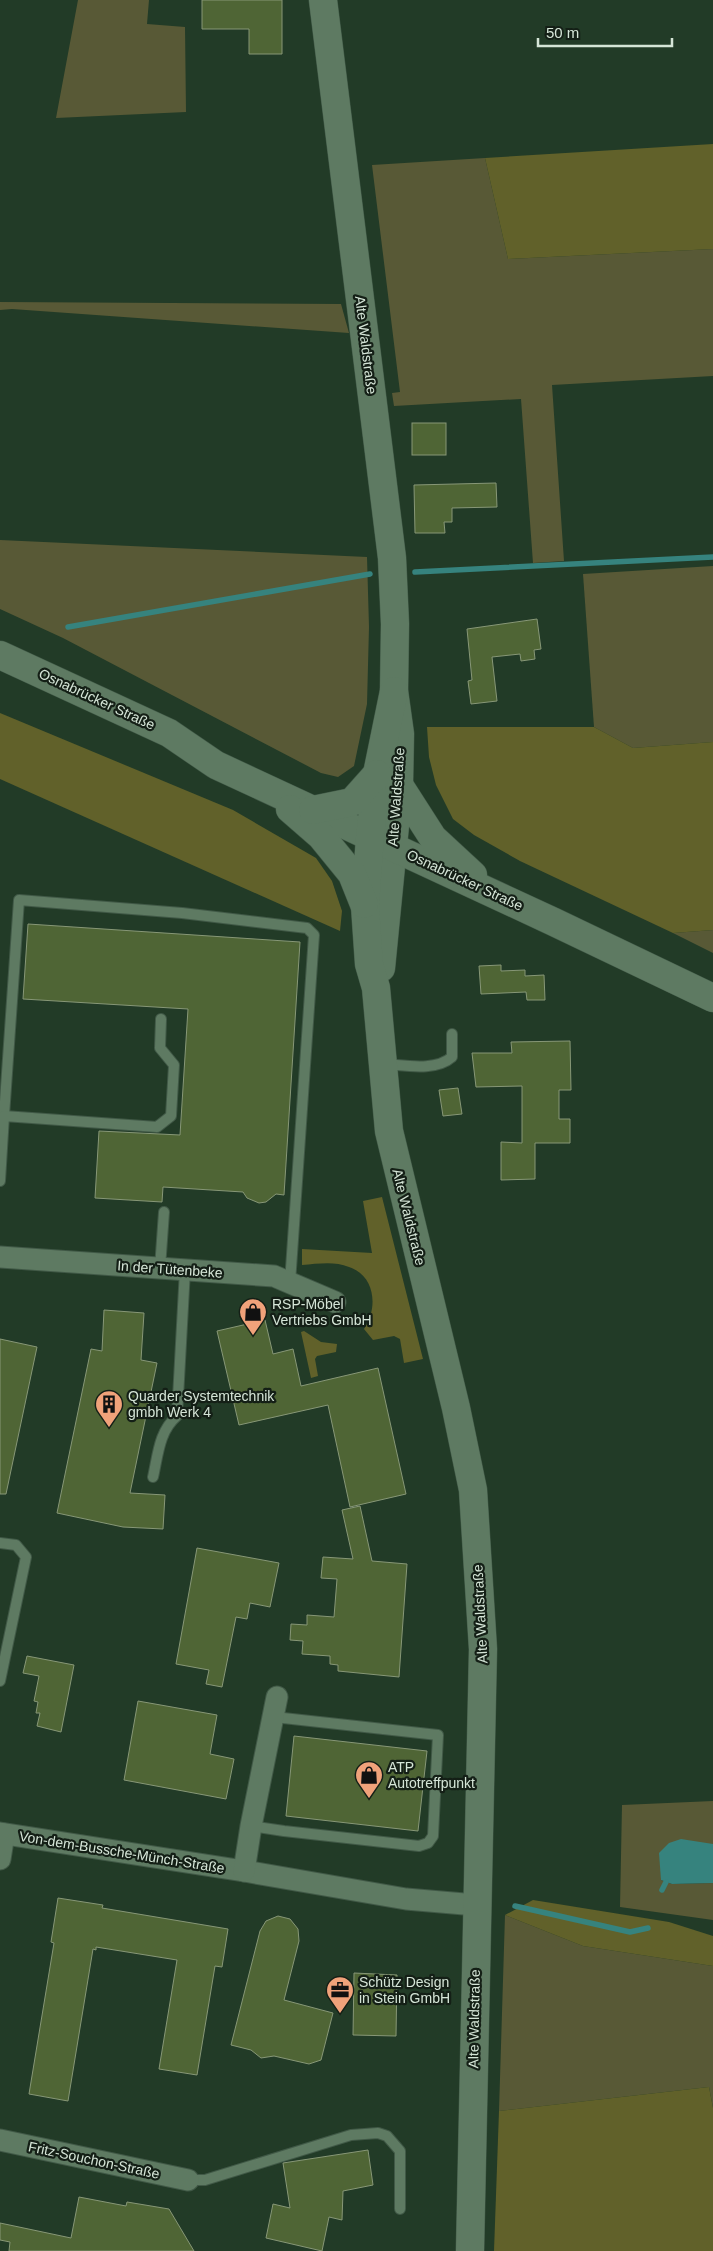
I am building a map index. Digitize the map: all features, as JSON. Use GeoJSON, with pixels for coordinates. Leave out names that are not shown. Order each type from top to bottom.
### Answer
{"type":"FeatureCollection","features":[{"type":"Feature","properties":{"kind":"street","name":"Alte Waldstraße"},"geometry":{"type":"LineString","coordinates":[[323,0],[386,501],[393,574],[394,691],[376,904],[382,964],[376,988],[382,1064],[389,1131],[456,1408],[472,1490],[483,1649],[470,2251]]}},
{"type":"Feature","properties":{"kind":"street","name":"Osnabrücker Straße"},"geometry":{"type":"LineString","coordinates":[[0,655],[169,733],[216,765],[448,872],[713,998]]}},
{"type":"Feature","properties":{"kind":"street","name":"Osnabrücker Straße"},"geometry":{"type":"LineString","coordinates":[[0,676],[162,750],[216,765]]}},
{"type":"Feature","properties":{"kind":"street","name":"Alte Waldstraße"},"geometry":{"type":"LineString","coordinates":[[313,810],[352,802],[388,779]]}},
{"type":"Feature","properties":{"kind":"street"},"geometry":{"type":"LineString","coordinates":[[388,779],[433,838],[492,893]]}},
{"type":"Feature","properties":{"kind":"street"},"geometry":{"type":"LineString","coordinates":[[268,790],[321,836],[376,904],[411,879],[448,872]]}},
{"type":"Feature","properties":{"kind":"street","name":"In der Tütenbeke"},"geometry":{"type":"LineString","coordinates":[[0,1257],[274,1276],[334,1302]]}},
{"type":"Feature","properties":{"kind":"street","name":"Von-dem-Bussche-Münch-Straße"},"geometry":{"type":"LineString","coordinates":[[244,1871],[275,1707]]}},
{"type":"Feature","properties":{"kind":"street"},"geometry":{"type":"LineString","coordinates":[[0,1859],[2,1834]]}},
{"type":"Feature","properties":{"kind":"street","name":"Von-dem-Bussche-Münch-Straße"},"geometry":{"type":"LineString","coordinates":[[2,1834],[244,1871],[406,1899],[476,1905]]}},
{"type":"Feature","properties":{"kind":"street","name":"Fritz-Souchon-Straße"},"geometry":{"type":"LineString","coordinates":[[0,2140],[188,2180]]}},
{"type":"Feature","properties":{"kind":"lane"},"geometry":{"type":"LineString","coordinates":[[0,1181],[19,900],[182,913],[307,928],[314,936],[290,1284]]}},
{"type":"Feature","properties":{"kind":"lane"},"geometry":{"type":"LineString","coordinates":[[4,1116],[157,1127],[171,1116],[174,1065],[160,1048],[161,1019]]}},
{"type":"Feature","properties":{"kind":"lane"},"geometry":{"type":"LineString","coordinates":[[382,1064],[417,1067],[446,1062],[452,1057],[452,1034]]}},
{"type":"Feature","properties":{"kind":"lane"},"geometry":{"type":"LineString","coordinates":[[160,1268],[164,1212]]}},
{"type":"Feature","properties":{"kind":"lane"},"geometry":{"type":"LineString","coordinates":[[153,1477],[162,1436],[168,1423],[177,1416],[185,1270]]}},
{"type":"Feature","properties":{"kind":"lane"},"geometry":{"type":"LineString","coordinates":[[0,1543],[16,1545],[26,1557],[0,1681]]}},
{"type":"Feature","properties":{"kind":"lane"},"geometry":{"type":"LineString","coordinates":[[251,1826],[284,1832],[419,1846],[428,1843],[433,1836],[438,1735],[275,1707]]}},
{"type":"Feature","properties":{"kind":"lane"},"geometry":{"type":"LineString","coordinates":[[188,2180],[205,2180],[351,2135],[378,2133],[387,2136],[400,2151],[400,2209]]}},
{"type":"Feature","properties":{"kind":"green space"},"geometry":{"type":"Polygon","coordinates":[[[78,0],[149,0],[147,24],[185,27],[186,112],[56,118],[78,0]]]}},
{"type":"Feature","properties":{"kind":"green space"},"geometry":{"type":"Polygon","coordinates":[[[485,158],[508,259],[713,249],[713,376],[552,385],[564,561],[533,563],[521,399],[394,406],[392,393],[400,392],[372,165],[485,158]]]}},
{"type":"Feature","properties":{"kind":"green space"},"geometry":{"type":"Polygon","coordinates":[[[0,302],[341,304],[349,333],[12,309],[0,310],[0,302]]]}},
{"type":"Feature","properties":{"kind":"green space"},"geometry":{"type":"Polygon","coordinates":[[[0,540],[367,557],[369,627],[367,704],[354,766],[338,777],[321,773],[63,638],[0,609],[0,540]]]}},
{"type":"Feature","properties":{"kind":"green space"},"geometry":{"type":"Polygon","coordinates":[[[713,566],[713,742],[633,748],[594,727],[583,574],[713,566]]]}},
{"type":"Feature","properties":{"kind":"green space"},"geometry":{"type":"Polygon","coordinates":[[[713,930],[713,953],[673,933],[713,930]]]}},
{"type":"Feature","properties":{"kind":"green space"},"geometry":{"type":"Polygon","coordinates":[[[713,1801],[713,1844],[708,1844],[661,1880],[672,1884],[713,1883],[713,1920],[620,1907],[622,1805],[713,1801]]]}},
{"type":"Feature","properties":{"kind":"green space"},"geometry":{"type":"Polygon","coordinates":[[[505,1915],[583,1946],[713,1966],[713,2108],[709,2087],[499,2111],[505,1915]]]}},
{"type":"Feature","properties":{"kind":"shaded area"},"geometry":{"type":"Polygon","coordinates":[[[713,144],[713,249],[508,259],[485,158],[713,144]]]}},
{"type":"Feature","properties":{"kind":"shaded area"},"geometry":{"type":"Polygon","coordinates":[[[0,713],[233,810],[316,858],[332,881],[342,911],[340,931],[0,779],[0,713]]]}},
{"type":"Feature","properties":{"kind":"shaded area"},"geometry":{"type":"Polygon","coordinates":[[[427,727],[594,727],[633,748],[713,742],[713,930],[673,933],[520,861],[474,835],[453,819],[436,785],[429,757],[427,727]]]}},
{"type":"Feature","properties":{"kind":"shaded area"},"geometry":{"type":"Polygon","coordinates":[[[382,1197],[423,1359],[404,1363],[400,1339],[394,1336],[373,1340],[364,1329],[373,1303],[369,1285],[358,1271],[338,1264],[302,1265],[302,1249],[372,1253],[363,1201],[382,1197]]]}},
{"type":"Feature","properties":{"kind":"shaded area"},"geometry":{"type":"Polygon","coordinates":[[[304,1331],[321,1342],[337,1344],[336,1352],[317,1356],[315,1359],[318,1376],[311,1378],[301,1332],[304,1331]]]}},
{"type":"Feature","properties":{"kind":"shaded area"},"geometry":{"type":"Polygon","coordinates":[[[533,1900],[669,1922],[713,1936],[713,1966],[583,1946],[505,1915],[533,1900]]]}},
{"type":"Feature","properties":{"kind":"shaded area"},"geometry":{"type":"Polygon","coordinates":[[[709,2087],[713,2108],[713,2251],[494,2251],[499,2111],[709,2087]]]}},
{"type":"Feature","properties":{"kind":"water"},"geometry":{"type":"Polygon","coordinates":[[[681,1839],[713,1844],[713,1883],[672,1884],[661,1880],[659,1853],[669,1843],[681,1839]]]}},
{"type":"Feature","properties":{"kind":"building"},"geometry":{"type":"Polygon","coordinates":[[[202,0],[282,0],[282,54],[249,54],[249,29],[202,29],[202,0]]]}},
{"type":"Feature","properties":{"kind":"building"},"geometry":{"type":"Polygon","coordinates":[[[412,423],[446,423],[446,455],[412,455],[412,423]]]}},
{"type":"Feature","properties":{"kind":"building"},"geometry":{"type":"Polygon","coordinates":[[[496,483],[497,507],[452,508],[452,522],[444,522],[445,533],[415,533],[414,485],[496,483]]]}},
{"type":"Feature","properties":{"kind":"building"},"geometry":{"type":"Polygon","coordinates":[[[537,619],[541,649],[534,650],[535,659],[521,661],[520,654],[492,657],[497,701],[471,704],[468,681],[472,680],[467,629],[537,619]]]}},
{"type":"Feature","properties":{"kind":"building"},"geometry":{"type":"Polygon","coordinates":[[[28,924],[300,942],[284,1195],[276,1194],[266,1202],[259,1203],[247,1198],[243,1192],[163,1187],[162,1202],[95,1198],[99,1131],[180,1135],[188,1009],[23,999],[28,924]]]}},
{"type":"Feature","properties":{"kind":"building"},"geometry":{"type":"Polygon","coordinates":[[[501,965],[501,971],[525,970],[525,976],[544,975],[545,1000],[527,1000],[526,992],[481,994],[479,966],[501,965]]]}},
{"type":"Feature","properties":{"kind":"building"},"geometry":{"type":"Polygon","coordinates":[[[570,1041],[571,1090],[559,1090],[559,1119],[570,1119],[570,1143],[535,1143],[535,1179],[501,1180],[501,1142],[522,1143],[522,1086],[476,1087],[472,1053],[512,1053],[511,1042],[570,1041]]]}},
{"type":"Feature","properties":{"kind":"building"},"geometry":{"type":"Polygon","coordinates":[[[458,1088],[462,1114],[443,1116],[439,1090],[458,1088]]]}},
{"type":"Feature","properties":{"kind":"building","name":"Quarder Systemtechnik gmbh Werk 4"},"geometry":{"type":"Polygon","coordinates":[[[104,1310],[144,1313],[141,1360],[157,1363],[130,1493],[165,1495],[163,1529],[123,1527],[57,1513],[91,1349],[102,1351],[104,1310]]]}},
{"type":"Feature","properties":{"kind":"building"},"geometry":{"type":"Polygon","coordinates":[[[265,1320],[273,1354],[293,1349],[301,1386],[378,1368],[406,1494],[350,1507],[328,1405],[239,1425],[217,1331],[265,1320]]]}},
{"type":"Feature","properties":{"kind":"building"},"geometry":{"type":"Polygon","coordinates":[[[0,1339],[37,1347],[6,1494],[0,1494],[0,1339]]]}},
{"type":"Feature","properties":{"kind":"building"},"geometry":{"type":"Polygon","coordinates":[[[360,1506],[372,1561],[407,1564],[399,1677],[338,1671],[338,1665],[330,1664],[330,1656],[302,1654],[303,1641],[290,1640],[291,1624],[307,1625],[307,1615],[334,1617],[337,1579],[321,1578],[323,1557],[353,1559],[342,1510],[360,1506]]]}},
{"type":"Feature","properties":{"kind":"building"},"geometry":{"type":"Polygon","coordinates":[[[197,1548],[279,1563],[270,1607],[250,1603],[247,1619],[236,1617],[222,1687],[206,1684],[209,1670],[176,1664],[197,1548]]]}},
{"type":"Feature","properties":{"kind":"building"},"geometry":{"type":"Polygon","coordinates":[[[27,1656],[74,1665],[61,1732],[37,1726],[40,1713],[36,1713],[38,1702],[34,1701],[39,1676],[23,1673],[27,1656]]]}},
{"type":"Feature","properties":{"kind":"building"},"geometry":{"type":"Polygon","coordinates":[[[138,1701],[217,1715],[210,1754],[234,1759],[226,1799],[124,1780],[138,1701]]]}},
{"type":"Feature","properties":{"kind":"building"},"geometry":{"type":"Polygon","coordinates":[[[294,1736],[427,1751],[418,1831],[286,1816],[294,1736]]]}},
{"type":"Feature","properties":{"kind":"building"},"geometry":{"type":"Polygon","coordinates":[[[58,1898],[103,1905],[102,1908],[228,1929],[222,1967],[215,1966],[197,2075],[159,2069],[177,1960],[96,1947],[96,1950],[93,1949],[68,2101],[29,2094],[54,1943],[51,1942],[58,1898]]]}},
{"type":"Feature","properties":{"kind":"building"},"geometry":{"type":"Polygon","coordinates":[[[278,1916],[290,1919],[298,1929],[299,1941],[284,2000],[333,2013],[321,2060],[309,2064],[274,2056],[261,2058],[251,2050],[231,2045],[260,1931],[266,1921],[278,1916]]]}},
{"type":"Feature","properties":{"kind":"building"},"geometry":{"type":"Polygon","coordinates":[[[354,1973],[397,1975],[396,2036],[353,2035],[354,1973]]]}},
{"type":"Feature","properties":{"kind":"building"},"geometry":{"type":"Polygon","coordinates":[[[368,2150],[373,2185],[343,2191],[342,2220],[329,2217],[322,2251],[266,2238],[273,2204],[290,2208],[283,2163],[368,2150]]]}},
{"type":"Feature","properties":{"kind":"building"},"geometry":{"type":"Polygon","coordinates":[[[79,2197],[126,2206],[127,2202],[169,2209],[194,2251],[9,2251],[10,2242],[0,2240],[0,2223],[71,2238],[79,2197]]]}},
{"type":"Feature","properties":{"kind":"waterway"},"geometry":{"type":"LineString","coordinates":[[415,572],[713,557]]}},
{"type":"Feature","properties":{"kind":"waterway"},"geometry":{"type":"LineString","coordinates":[[68,627],[370,574]]}},
{"type":"Feature","properties":{"kind":"waterway"},"geometry":{"type":"LineString","coordinates":[[662,1890],[666,1882]]}},
{"type":"Feature","properties":{"kind":"waterway"},"geometry":{"type":"LineString","coordinates":[[515,1906],[630,1932],[648,1928]]}},
{"type":"Feature","properties":{"kind":"place","name":"RSP-Möbel Vertriebs GmbH"},"geometry":{"type":"Point","coordinates":[253,1336]}},
{"type":"Feature","properties":{"kind":"place","name":"Quarder Systemtechnik gmbh Werk 4"},"geometry":{"type":"Point","coordinates":[109,1428]}},
{"type":"Feature","properties":{"kind":"place","name":"ATP Autotreffpunkt"},"geometry":{"type":"Point","coordinates":[369,1799]}},
{"type":"Feature","properties":{"kind":"place","name":"Schütz Design in Stein GmbH"},"geometry":{"type":"Point","coordinates":[340,2014]}}]}
